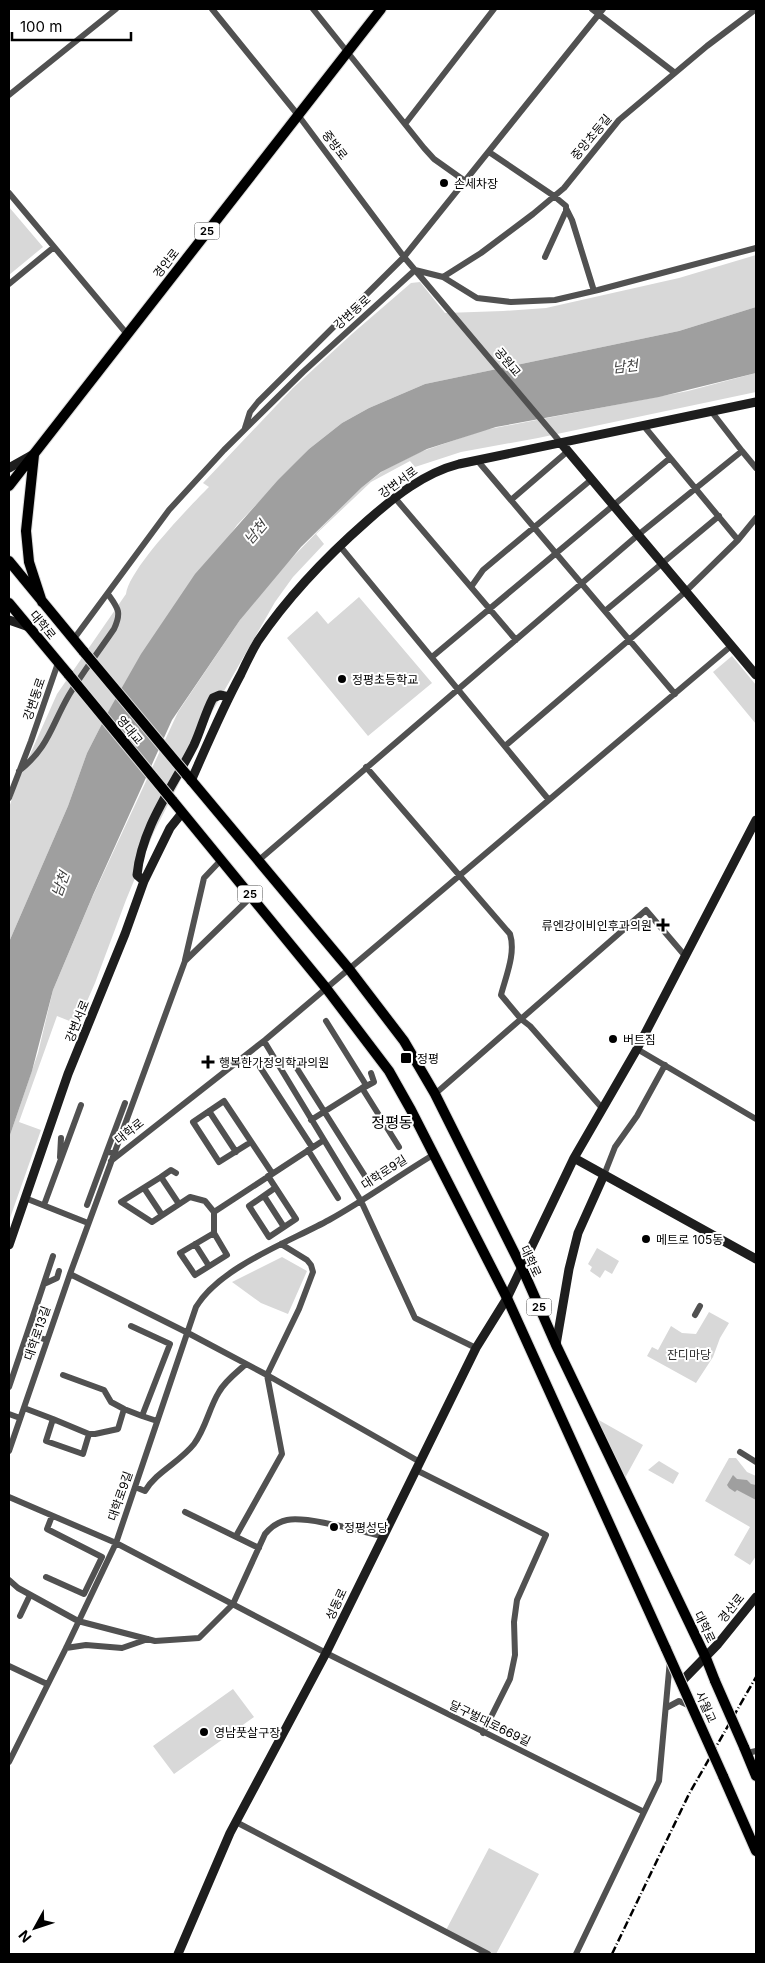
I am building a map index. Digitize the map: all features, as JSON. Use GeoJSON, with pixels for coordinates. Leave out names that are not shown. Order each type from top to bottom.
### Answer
{"type":"FeatureCollection","features":[{"type":"Feature","properties":{"kind":"main road","name":"경안로"},"geometry":{"type":"LineString","coordinates":[[9,486],[381,9]]}},
{"type":"Feature","properties":{"kind":"main road"},"geometry":{"type":"LineString","coordinates":[[34,454],[26,531],[29,562],[42,602]]}},
{"type":"Feature","properties":{"kind":"main road","name":"영대교"},"geometry":{"type":"LineString","coordinates":[[9,561],[349,969]]}},
{"type":"Feature","properties":{"kind":"main road","name":"대학로"},"geometry":{"type":"LineString","coordinates":[[9,603],[58,663]]}},
{"type":"Feature","properties":{"kind":"main road","name":"영대교"},"geometry":{"type":"LineString","coordinates":[[58,663],[182,813]]}},
{"type":"Feature","properties":{"kind":"main road","name":"25"},"geometry":{"type":"LineString","coordinates":[[182,813],[326,988],[389,1071],[411,1110],[507,1298],[668,1653]]}},
{"type":"Feature","properties":{"kind":"main road","name":"대학로"},"geometry":{"type":"LineString","coordinates":[[349,969],[404,1041],[435,1094],[522,1268],[556,1345],[706,1658]]}},
{"type":"Feature","properties":{"kind":"main road","name":"사월교"},"geometry":{"type":"LineString","coordinates":[[668,1653],[756,1851]]}},
{"type":"Feature","properties":{"kind":"main road","name":"사월교"},"geometry":{"type":"LineString","coordinates":[[706,1658],[715,1681],[749,1750]]}},
{"type":"Feature","properties":{"kind":"main road","name":"25"},"geometry":{"type":"LineString","coordinates":[[749,1750],[756,1776]]}},
{"type":"Feature","properties":{"kind":"street"},"geometry":{"type":"LineString","coordinates":[[9,94],[116,9]]}},
{"type":"Feature","properties":{"kind":"street","name":"중방로"},"geometry":{"type":"LineString","coordinates":[[212,9],[298,115],[404,257],[438,296]]}},
{"type":"Feature","properties":{"kind":"street"},"geometry":{"type":"LineString","coordinates":[[313,9],[434,159],[465,181]]}},
{"type":"Feature","properties":{"kind":"street"},"geometry":{"type":"LineString","coordinates":[[405,124],[494,9]]}},
{"type":"Feature","properties":{"kind":"street"},"geometry":{"type":"LineString","coordinates":[[592,9],[601,11],[675,73]]}},
{"type":"Feature","properties":{"kind":"street","name":"중앙초등길"},"geometry":{"type":"LineString","coordinates":[[442,277],[513,230],[564,188],[619,120],[756,9]]}},
{"type":"Feature","properties":{"kind":"street"},"geometry":{"type":"LineString","coordinates":[[245,429],[250,412],[258,402],[404,257],[601,11]]}},
{"type":"Feature","properties":{"kind":"street"},"geometry":{"type":"LineString","coordinates":[[489,152],[554,196],[566,208],[572,220],[594,291]]}},
{"type":"Feature","properties":{"kind":"street"},"geometry":{"type":"LineString","coordinates":[[9,194],[127,334]]}},
{"type":"Feature","properties":{"kind":"street"},"geometry":{"type":"LineString","coordinates":[[545,257],[566,208]]}},
{"type":"Feature","properties":{"kind":"street"},"geometry":{"type":"LineString","coordinates":[[9,284],[54,247]]}},
{"type":"Feature","properties":{"kind":"street"},"geometry":{"type":"LineString","coordinates":[[415,270],[442,277],[477,298],[511,302],[555,300],[756,248]]}},
{"type":"Feature","properties":{"kind":"street","name":"강변동로"},"geometry":{"type":"LineString","coordinates":[[74,640],[169,510],[245,429],[315,360],[415,270]]}},
{"type":"Feature","properties":{"kind":"street","name":"공원교"},"geometry":{"type":"LineString","coordinates":[[438,296],[562,443]]}},
{"type":"Feature","properties":{"kind":"street","name":"강변서로"},"geometry":{"type":"LineString","coordinates":[[188,777],[258,642],[298,587],[339,545],[395,498],[428,475],[442,468],[477,460],[756,402]]}},
{"type":"Feature","properties":{"kind":"street"},"geometry":{"type":"LineString","coordinates":[[711,412],[756,468]]}},
{"type":"Feature","properties":{"kind":"street"},"geometry":{"type":"LineString","coordinates":[[644,425],[738,540]]}},
{"type":"Feature","properties":{"kind":"street"},"geometry":{"type":"LineString","coordinates":[[562,443],[756,675]]}},
{"type":"Feature","properties":{"kind":"street"},"geometry":{"type":"LineString","coordinates":[[511,500],[568,451]]}},
{"type":"Feature","properties":{"kind":"street"},"geometry":{"type":"LineString","coordinates":[[258,860],[638,535],[742,451]]}},
{"type":"Feature","properties":{"kind":"street"},"geometry":{"type":"LineString","coordinates":[[9,468],[34,454]]}},
{"type":"Feature","properties":{"kind":"street"},"geometry":{"type":"LineString","coordinates":[[432,657],[670,458]]}},
{"type":"Feature","properties":{"kind":"street"},"geometry":{"type":"LineString","coordinates":[[477,460],[675,694]]}},
{"type":"Feature","properties":{"kind":"street"},"geometry":{"type":"LineString","coordinates":[[471,587],[483,570],[592,479]]}},
{"type":"Feature","properties":{"kind":"street"},"geometry":{"type":"LineString","coordinates":[[395,498],[516,640]]}},
{"type":"Feature","properties":{"kind":"street"},"geometry":{"type":"LineString","coordinates":[[604,611],[719,516]]}},
{"type":"Feature","properties":{"kind":"street"},"geometry":{"type":"LineString","coordinates":[[505,746],[685,592],[738,540],[756,518]]}},
{"type":"Feature","properties":{"kind":"street"},"geometry":{"type":"LineString","coordinates":[[339,545],[549,800]]}},
{"type":"Feature","properties":{"kind":"street"},"geometry":{"type":"LineString","coordinates":[[19,771],[30,762],[44,745],[69,695],[114,628],[119,618],[118,610],[108,594]]}},
{"type":"Feature","properties":{"kind":"street"},"geometry":{"type":"LineString","coordinates":[[9,620],[29,627]]}},
{"type":"Feature","properties":{"kind":"street"},"geometry":{"type":"LineString","coordinates":[[349,969],[731,646]]}},
{"type":"Feature","properties":{"kind":"street","name":"강변동로"},"geometry":{"type":"LineString","coordinates":[[9,798],[58,663]]}},
{"type":"Feature","properties":{"kind":"street"},"geometry":{"type":"LineString","coordinates":[[144,881],[137,875],[138,863],[154,816],[195,744],[213,698],[220,695],[229,697]]}},
{"type":"Feature","properties":{"kind":"street"},"geometry":{"type":"LineString","coordinates":[[366,767],[510,934],[512,954],[501,995],[602,1108]]}},
{"type":"Feature","properties":{"kind":"street","name":"강변서로"},"geometry":{"type":"LineString","coordinates":[[9,1245],[68,1074],[125,934],[144,881],[170,828],[182,813]]}},
{"type":"Feature","properties":{"kind":"street","name":"성동로"},"geometry":{"type":"LineString","coordinates":[[178,1954],[236,1822],[326,1654],[382,1536],[476,1348],[507,1298],[574,1158],[637,1049],[756,820]]}},
{"type":"Feature","properties":{"kind":"street"},"geometry":{"type":"LineString","coordinates":[[87,1205],[110,1157],[185,961],[204,878],[221,860]]}},
{"type":"Feature","properties":{"kind":"street"},"geometry":{"type":"LineString","coordinates":[[185,961],[252,896]]}},
{"type":"Feature","properties":{"kind":"street"},"geometry":{"type":"LineString","coordinates":[[435,1094],[646,910],[686,957]]}},
{"type":"Feature","properties":{"kind":"street","name":"대학로"},"geometry":{"type":"LineString","coordinates":[[110,1157],[264,1041],[349,969]]}},
{"type":"Feature","properties":{"kind":"street"},"geometry":{"type":"LineString","coordinates":[[326,1021],[366,1085],[362,1088]]}},
{"type":"Feature","properties":{"kind":"street"},"geometry":{"type":"LineString","coordinates":[[264,1041],[361,1201],[415,1318],[476,1348]]}},
{"type":"Feature","properties":{"kind":"street"},"geometry":{"type":"LineString","coordinates":[[637,1049],[756,1119]]}},
{"type":"Feature","properties":{"kind":"street"},"geometry":{"type":"LineString","coordinates":[[291,1059],[365,1176]]}},
{"type":"Feature","properties":{"kind":"street"},"geometry":{"type":"LineString","coordinates":[[556,1345],[577,1251],[578,1233],[615,1148],[637,1116],[665,1064]]}},
{"type":"Feature","properties":{"kind":"street"},"geometry":{"type":"LineString","coordinates":[[260,1067],[338,1198]]}},
{"type":"Feature","properties":{"kind":"street"},"geometry":{"type":"LineString","coordinates":[[311,1120],[374,1082],[371,1074]]}},
{"type":"Feature","properties":{"kind":"street"},"geometry":{"type":"LineString","coordinates":[[362,1088],[399,1147]]}},
{"type":"Feature","properties":{"kind":"street"},"geometry":{"type":"LineString","coordinates":[[251,1142],[220,1162],[193,1122],[224,1101],[251,1142],[276,1188],[296,1219],[269,1237],[249,1206],[276,1188]]}},
{"type":"Feature","properties":{"kind":"street"},"geometry":{"type":"LineString","coordinates":[[110,1157],[125,1103]]}},
{"type":"Feature","properties":{"kind":"street"},"geometry":{"type":"LineString","coordinates":[[44,1206],[81,1105]]}},
{"type":"Feature","properties":{"kind":"street"},"geometry":{"type":"LineString","coordinates":[[209,1111],[236,1152]]}},
{"type":"Feature","properties":{"kind":"street"},"geometry":{"type":"LineString","coordinates":[[60,1161],[61,1138]]}},
{"type":"Feature","properties":{"kind":"street"},"geometry":{"type":"LineString","coordinates":[[214,1212],[324,1140]]}},
{"type":"Feature","properties":{"kind":"street","name":"대학로9길"},"geometry":{"type":"LineString","coordinates":[[9,1762],[116,1543],[196,1307],[203,1296],[214,1285],[261,1254],[330,1220],[433,1155]]}},
{"type":"Feature","properties":{"kind":"street","name":"대학로13길"},"geometry":{"type":"LineString","coordinates":[[9,1451],[110,1157]]}},
{"type":"Feature","properties":{"kind":"street"},"geometry":{"type":"LineString","coordinates":[[574,1158],[756,1259]]}},
{"type":"Feature","properties":{"kind":"street"},"geometry":{"type":"LineString","coordinates":[[176,1173],[171,1170],[122,1202],[152,1222],[190,1197],[205,1201],[214,1212],[214,1233],[227,1255],[195,1274],[180,1253],[214,1233]]}},
{"type":"Feature","properties":{"kind":"street"},"geometry":{"type":"LineString","coordinates":[[161,1177],[178,1204]]}},
{"type":"Feature","properties":{"kind":"street"},"geometry":{"type":"LineString","coordinates":[[144,1188],[162,1216]]}},
{"type":"Feature","properties":{"kind":"street"},"geometry":{"type":"LineString","coordinates":[[249,1189],[256,1201]]}},
{"type":"Feature","properties":{"kind":"street"},"geometry":{"type":"LineString","coordinates":[[264,1196],[284,1227]]}},
{"type":"Feature","properties":{"kind":"street"},"geometry":{"type":"LineString","coordinates":[[25,1198],[88,1223]]}},
{"type":"Feature","properties":{"kind":"street"},"geometry":{"type":"LineString","coordinates":[[195,1244],[209,1266]]}},
{"type":"Feature","properties":{"kind":"street"},"geometry":{"type":"LineString","coordinates":[[236,1536],[282,1454],[267,1375],[299,1309],[312,1272],[311,1265],[307,1260],[281,1244]]}},
{"type":"Feature","properties":{"kind":"street"},"geometry":{"type":"LineString","coordinates":[[9,1387],[53,1256]]}},
{"type":"Feature","properties":{"kind":"street"},"geometry":{"type":"LineString","coordinates":[[44,1284],[57,1278],[59,1271]]}},
{"type":"Feature","properties":{"kind":"street"},"geometry":{"type":"LineString","coordinates":[[70,1274],[267,1375],[418,1466],[546,1535],[517,1600],[514,1622],[515,1655],[510,1679],[483,1733]]}},
{"type":"Feature","properties":{"kind":"street"},"geometry":{"type":"LineString","coordinates":[[695,1315],[700,1306]]}},
{"type":"Feature","properties":{"kind":"street"},"geometry":{"type":"LineString","coordinates":[[131,1326],[170,1344],[142,1416]]}},
{"type":"Feature","properties":{"kind":"street"},"geometry":{"type":"LineString","coordinates":[[27,1334],[47,1340]]}},
{"type":"Feature","properties":{"kind":"street"},"geometry":{"type":"LineString","coordinates":[[135,1487],[144,1491],[148,1485],[194,1444],[210,1416],[220,1390],[246,1364]]}},
{"type":"Feature","properties":{"kind":"street"},"geometry":{"type":"LineString","coordinates":[[63,1375],[104,1390],[112,1402],[124,1409],[157,1421]]}},
{"type":"Feature","properties":{"kind":"street"},"geometry":{"type":"LineString","coordinates":[[24,1408],[89,1434],[118,1429],[124,1409]]}},
{"type":"Feature","properties":{"kind":"street"},"geometry":{"type":"LineString","coordinates":[[9,1414],[20,1418]]}},
{"type":"Feature","properties":{"kind":"street"},"geometry":{"type":"LineString","coordinates":[[52,1419],[46,1441],[83,1454],[89,1434]]}},
{"type":"Feature","properties":{"kind":"street"},"geometry":{"type":"LineString","coordinates":[[740,1452],[756,1462]]}},
{"type":"Feature","properties":{"kind":"street","name":"달구벌대로669길"},"geometry":{"type":"LineString","coordinates":[[9,1498],[116,1543],[326,1654],[644,1812]]}},
{"type":"Feature","properties":{"kind":"street"},"geometry":{"type":"LineString","coordinates":[[185,1512],[259,1548]]}},
{"type":"Feature","properties":{"kind":"street"},"geometry":{"type":"LineString","coordinates":[[46,1577],[84,1594],[102,1557],[47,1529],[52,1516]]}},
{"type":"Feature","properties":{"kind":"street"},"geometry":{"type":"LineString","coordinates":[[9,1580],[18,1588],[78,1621],[155,1641],[199,1638],[233,1604],[265,1534],[273,1525],[288,1520],[307,1520],[382,1536]]}},
{"type":"Feature","properties":{"kind":"street"},"geometry":{"type":"LineString","coordinates":[[20,1616],[30,1595]]}},
{"type":"Feature","properties":{"kind":"street","name":"경산로"},"geometry":{"type":"LineString","coordinates":[[681,1682],[706,1658],[756,1597]]}},
{"type":"Feature","properties":{"kind":"street"},"geometry":{"type":"LineString","coordinates":[[66,1648],[86,1645],[122,1648],[148,1639]]}},
{"type":"Feature","properties":{"kind":"street"},"geometry":{"type":"LineString","coordinates":[[576,1954],[659,1781],[666,1708],[668,1653]]}},
{"type":"Feature","properties":{"kind":"street"},"geometry":{"type":"LineString","coordinates":[[9,1666],[47,1684]]}},
{"type":"Feature","properties":{"kind":"street"},"geometry":{"type":"LineString","coordinates":[[666,1708],[679,1701],[692,1707]]}},
{"type":"Feature","properties":{"kind":"street"},"geometry":{"type":"LineString","coordinates":[[236,1822],[488,1954]]}},
{"type":"Feature","properties":{"kind":"green space"},"geometry":{"type":"Polygon","coordinates":[[[9,207],[43,247],[9,275],[9,207]]]}},
{"type":"Feature","properties":{"kind":"green space"},"geometry":{"type":"Polygon","coordinates":[[[756,255],[756,307],[679,331],[425,384],[369,408],[342,423],[309,449],[237,525],[108,712],[87,753],[68,806],[9,942],[9,808],[16,786],[57,694],[126,594],[137,570],[148,554],[209,487],[203,483],[293,388],[411,283],[420,282],[445,313],[546,308],[679,278],[756,255]]]}},
{"type":"Feature","properties":{"kind":"green space"},"geometry":{"type":"Polygon","coordinates":[[[756,373],[756,392],[538,438],[461,452],[415,467],[410,461],[371,482],[316,534],[324,544],[293,577],[275,602],[212,712],[192,758],[154,832],[77,1024],[57,1016],[19,1122],[41,1130],[9,1221],[9,1138],[38,1053],[53,990],[91,900],[178,712],[244,614],[286,564],[358,490],[383,471],[420,452],[484,430],[688,391],[756,373]]]}},
{"type":"Feature","properties":{"kind":"green space"},"geometry":{"type":"Polygon","coordinates":[[[359,597],[432,683],[368,736],[287,638],[317,611],[328,624],[359,597]]]}},
{"type":"Feature","properties":{"kind":"green space"},"geometry":{"type":"Polygon","coordinates":[[[732,656],[756,685],[756,724],[713,672],[732,656]]]}},
{"type":"Feature","properties":{"kind":"green space"},"geometry":{"type":"Polygon","coordinates":[[[597,1248],[619,1261],[612,1274],[605,1270],[600,1278],[590,1271],[592,1267],[588,1264],[597,1248]]]}},
{"type":"Feature","properties":{"kind":"green space"},"geometry":{"type":"Polygon","coordinates":[[[282,1257],[307,1271],[288,1314],[261,1303],[232,1282],[282,1257]]]}},
{"type":"Feature","properties":{"kind":"green space","name":"잔디마당"},"geometry":{"type":"Polygon","coordinates":[[[709,1312],[729,1323],[720,1338],[713,1357],[696,1383],[647,1356],[652,1347],[658,1350],[671,1326],[682,1333],[696,1334],[709,1312]]]}},
{"type":"Feature","properties":{"kind":"green space"},"geometry":{"type":"Polygon","coordinates":[[[597,1419],[643,1445],[625,1478],[597,1419]]]}},
{"type":"Feature","properties":{"kind":"green space"},"geometry":{"type":"Polygon","coordinates":[[[729,1458],[736,1458],[747,1472],[756,1476],[756,1556],[750,1565],[734,1555],[750,1527],[705,1501],[729,1458]]]}},
{"type":"Feature","properties":{"kind":"green space"},"geometry":{"type":"Polygon","coordinates":[[[659,1461],[679,1473],[673,1484],[648,1470],[659,1461]]]}},
{"type":"Feature","properties":{"kind":"green space","name":"영남풋살구장"},"geometry":{"type":"Polygon","coordinates":[[[233,1689],[254,1717],[174,1774],[153,1746],[233,1689]]]}},
{"type":"Feature","properties":{"kind":"green space"},"geometry":{"type":"Polygon","coordinates":[[[489,1848],[539,1874],[496,1954],[488,1954],[445,1932],[489,1848]]]}},
{"type":"Feature","properties":{"kind":"water","name":"남천"},"geometry":{"type":"Polygon","coordinates":[[[756,307],[756,373],[659,397],[496,427],[427,449],[381,472],[361,488],[301,547],[240,620],[172,720],[93,895],[53,990],[32,1071],[9,1138],[9,942],[68,806],[87,753],[141,654],[195,574],[278,480],[309,449],[342,423],[369,408],[425,384],[679,331],[756,307]]]}},
{"type":"Feature","properties":{"kind":"water"},"geometry":{"type":"Polygon","coordinates":[[[733,1475],[737,1479],[747,1480],[751,1484],[756,1485],[756,1500],[729,1488],[727,1485],[733,1475]]]}},
{"type":"Feature","properties":{"kind":"railway"},"geometry":{"type":"LineString","coordinates":[[612,1954],[689,1794],[756,1677]]}},
{"type":"Feature","properties":{"kind":"place","name":"손세차장"},"geometry":{"type":"Point","coordinates":[444,183]}},
{"type":"Feature","properties":{"kind":"place","name":"정평초등학교"},"geometry":{"type":"Point","coordinates":[342,679]}},
{"type":"Feature","properties":{"kind":"place","name":"류엔강이비인후과의원"},"geometry":{"type":"Point","coordinates":[663,925]}},
{"type":"Feature","properties":{"kind":"place","name":"버트짐"},"geometry":{"type":"Point","coordinates":[613,1039]}},
{"type":"Feature","properties":{"kind":"place","name":"정평"},"geometry":{"type":"Point","coordinates":[406,1058]}},
{"type":"Feature","properties":{"kind":"place","name":"행복한가정의학과의원"},"geometry":{"type":"Point","coordinates":[208,1062]}},
{"type":"Feature","properties":{"kind":"place","name":"메트로 105동"},"geometry":{"type":"Point","coordinates":[646,1239]}},
{"type":"Feature","properties":{"kind":"place","name":"정평성당"},"geometry":{"type":"Point","coordinates":[334,1527]}},
{"type":"Feature","properties":{"kind":"place","name":"영남풋살구장"},"geometry":{"type":"Point","coordinates":[204,1732]}},
{"type":"Feature","properties":{"kind":"district","name":"정평동"},"geometry":{"type":"Point","coordinates":[392,1122]}}]}
